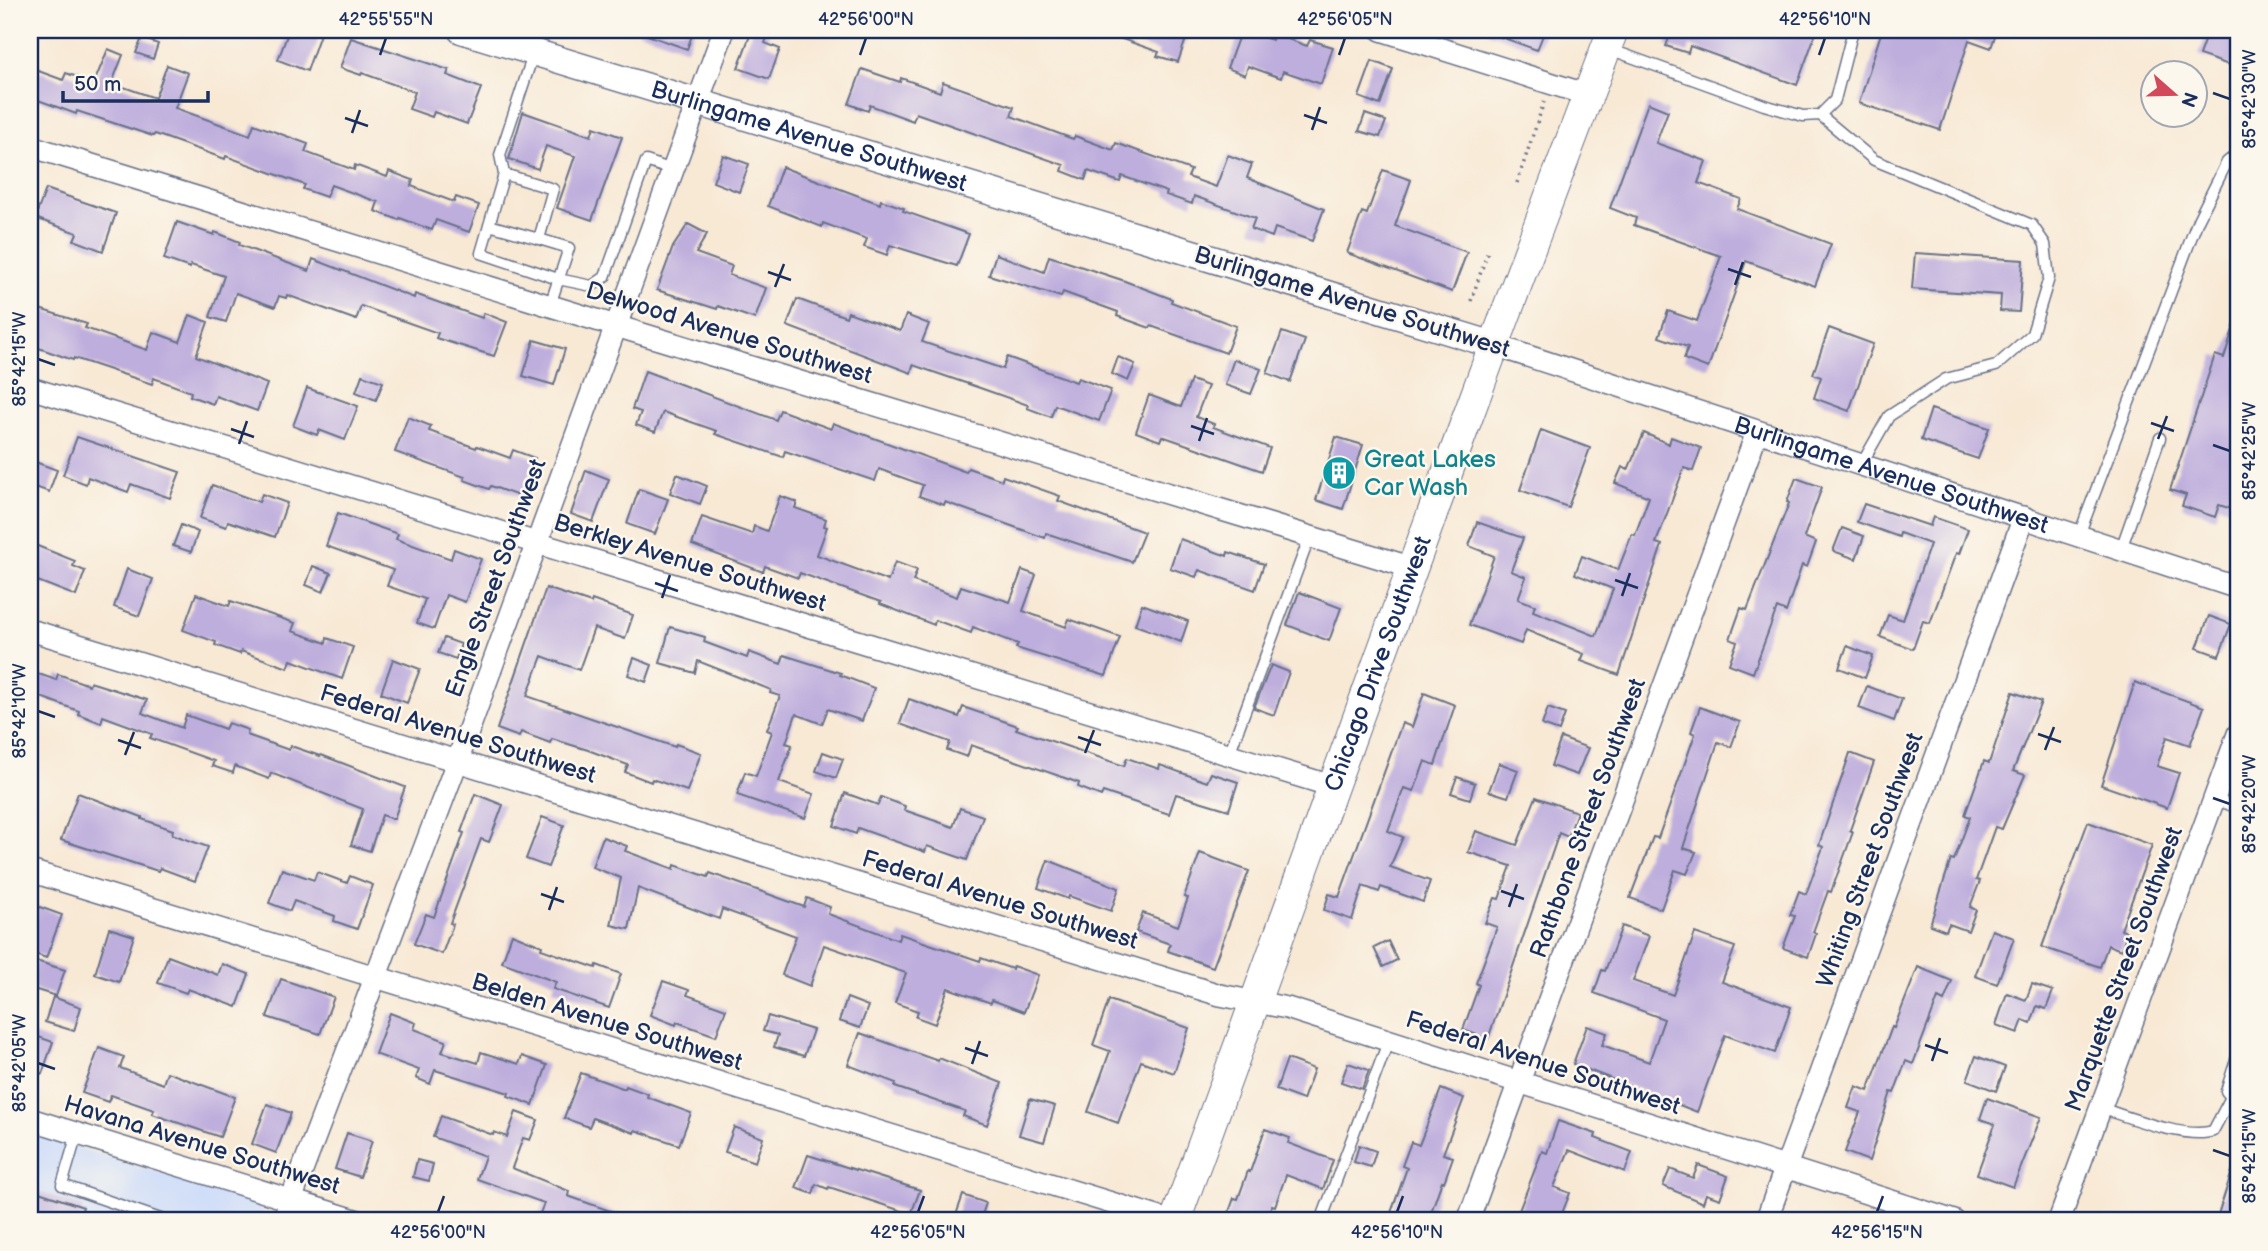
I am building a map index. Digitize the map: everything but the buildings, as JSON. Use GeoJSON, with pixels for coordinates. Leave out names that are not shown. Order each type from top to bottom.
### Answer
{"type":"FeatureCollection","features":[{"type":"Feature","properties":{"kind":"main road","name":"Chicago Drive Southwest"},"geometry":{"type":"LineString","coordinates":[[1173,1221],[1335,787],[1494,345],[1610,39]]}},
{"type":"Feature","properties":{"kind":"street","name":"Burlingame Avenue Southwest"},"geometry":{"type":"LineString","coordinates":[[461,30],[1494,345],[2238,588]]}},
{"type":"Feature","properties":{"kind":"street","name":"Engle Street Southwest"},"geometry":{"type":"LineString","coordinates":[[283,1221],[457,762],[724,30]]}},
{"type":"Feature","properties":{"kind":"street"},"geometry":{"type":"LineString","coordinates":[[1381,30],[1588,94]]}},
{"type":"Feature","properties":{"kind":"street","name":"Delwood Avenue Southwest"},"geometry":{"type":"LineString","coordinates":[[30,146],[615,327],[1413,568]]}},
{"type":"Feature","properties":{"kind":"street","name":"Berkley Avenue Southwest"},"geometry":{"type":"LineString","coordinates":[[30,388],[1335,787]]}},
{"type":"Feature","properties":{"kind":"street","name":"Rathbone Street Southwest"},"geometry":{"type":"LineString","coordinates":[[1468,1221],[1757,432]]}},
{"type":"Feature","properties":{"kind":"street","name":"Whiting Street Southwest"},"geometry":{"type":"LineString","coordinates":[[1766,1221],[2024,517]]}},
{"type":"Feature","properties":{"kind":"street","name":"Federal Avenue Southwest"},"geometry":{"type":"LineString","coordinates":[[30,630],[1220,995],[1287,1008],[1518,1084],[1954,1221]]}},
{"type":"Feature","properties":{"kind":"street","name":"Marquette Street Southwest"},"geometry":{"type":"LineString","coordinates":[[2059,1221],[2238,734]]}},
{"type":"Feature","properties":{"kind":"street","name":"Belden Avenue Southwest"},"geometry":{"type":"LineString","coordinates":[[30,871],[375,979],[1173,1221]]}},
{"type":"Feature","properties":{"kind":"street","name":"Havana Avenue Southwest"},"geometry":{"type":"LineString","coordinates":[[30,1119],[358,1221]]}},
{"type":"Feature","properties":{"kind":"lane"},"geometry":{"type":"LineString","coordinates":[[1610,39],[1764,105],[1803,116],[1820,115],[1835,100],[1853,30]]}},
{"type":"Feature","properties":{"kind":"lane"},"geometry":{"type":"LineString","coordinates":[[534,52],[500,155],[504,174],[481,253],[558,279],[592,286],[605,277],[646,161],[672,170]]}},
{"type":"Feature","properties":{"kind":"lane"},"geometry":{"type":"LineString","coordinates":[[1820,115],[1874,160],[2032,225],[2045,244],[2049,278],[2032,334],[1996,366],[1946,379],[1889,416],[1861,465]]}},
{"type":"Feature","properties":{"kind":"lane"},"geometry":{"type":"LineString","coordinates":[[2078,535],[2198,220],[2227,162],[2238,153]]}},
{"type":"Feature","properties":{"kind":"lane"},"geometry":{"type":"LineString","coordinates":[[504,174],[553,189],[539,239]]}},
{"type":"Feature","properties":{"kind":"lane"},"geometry":{"type":"LineString","coordinates":[[489,225],[569,248],[550,305]]}},
{"type":"Feature","properties":{"kind":"lane"},"geometry":{"type":"LineString","coordinates":[[2121,549],[2160,438]]}},
{"type":"Feature","properties":{"kind":"lane"},"geometry":{"type":"LineString","coordinates":[[1229,754],[1310,536]]}},
{"type":"Feature","properties":{"kind":"lane"},"geometry":{"type":"LineString","coordinates":[[2214,799],[2238,808]]}},
{"type":"Feature","properties":{"kind":"lane"},"geometry":{"type":"LineString","coordinates":[[1321,1221],[1388,1042]]}},
{"type":"Feature","properties":{"kind":"lane"},"geometry":{"type":"LineString","coordinates":[[2100,1108],[2182,1132],[2202,1135],[2213,1131],[2235,1098],[2226,1091],[2238,1054]]}},
{"type":"Feature","properties":{"kind":"lane"},"geometry":{"type":"LineString","coordinates":[[77,1134],[62,1185],[166,1221]]}},
{"type":"Feature","properties":{"kind":"path"},"geometry":{"type":"LineString","coordinates":[[1517,183],[1546,97]]}},
{"type":"Feature","properties":{"kind":"path"},"geometry":{"type":"LineString","coordinates":[[1471,300],[1488,251]]}},
{"type":"Feature","properties":{"kind":"shaded area"},"geometry":{"type":"Polygon","coordinates":[[[30,1132],[260,1204],[267,1221],[30,1221],[30,1132]]]}},
{"type":"Feature","properties":{"kind":"place","name":"Great Lakes Car Wash"},"geometry":{"type":"Point","coordinates":[1339,473]}}]}
